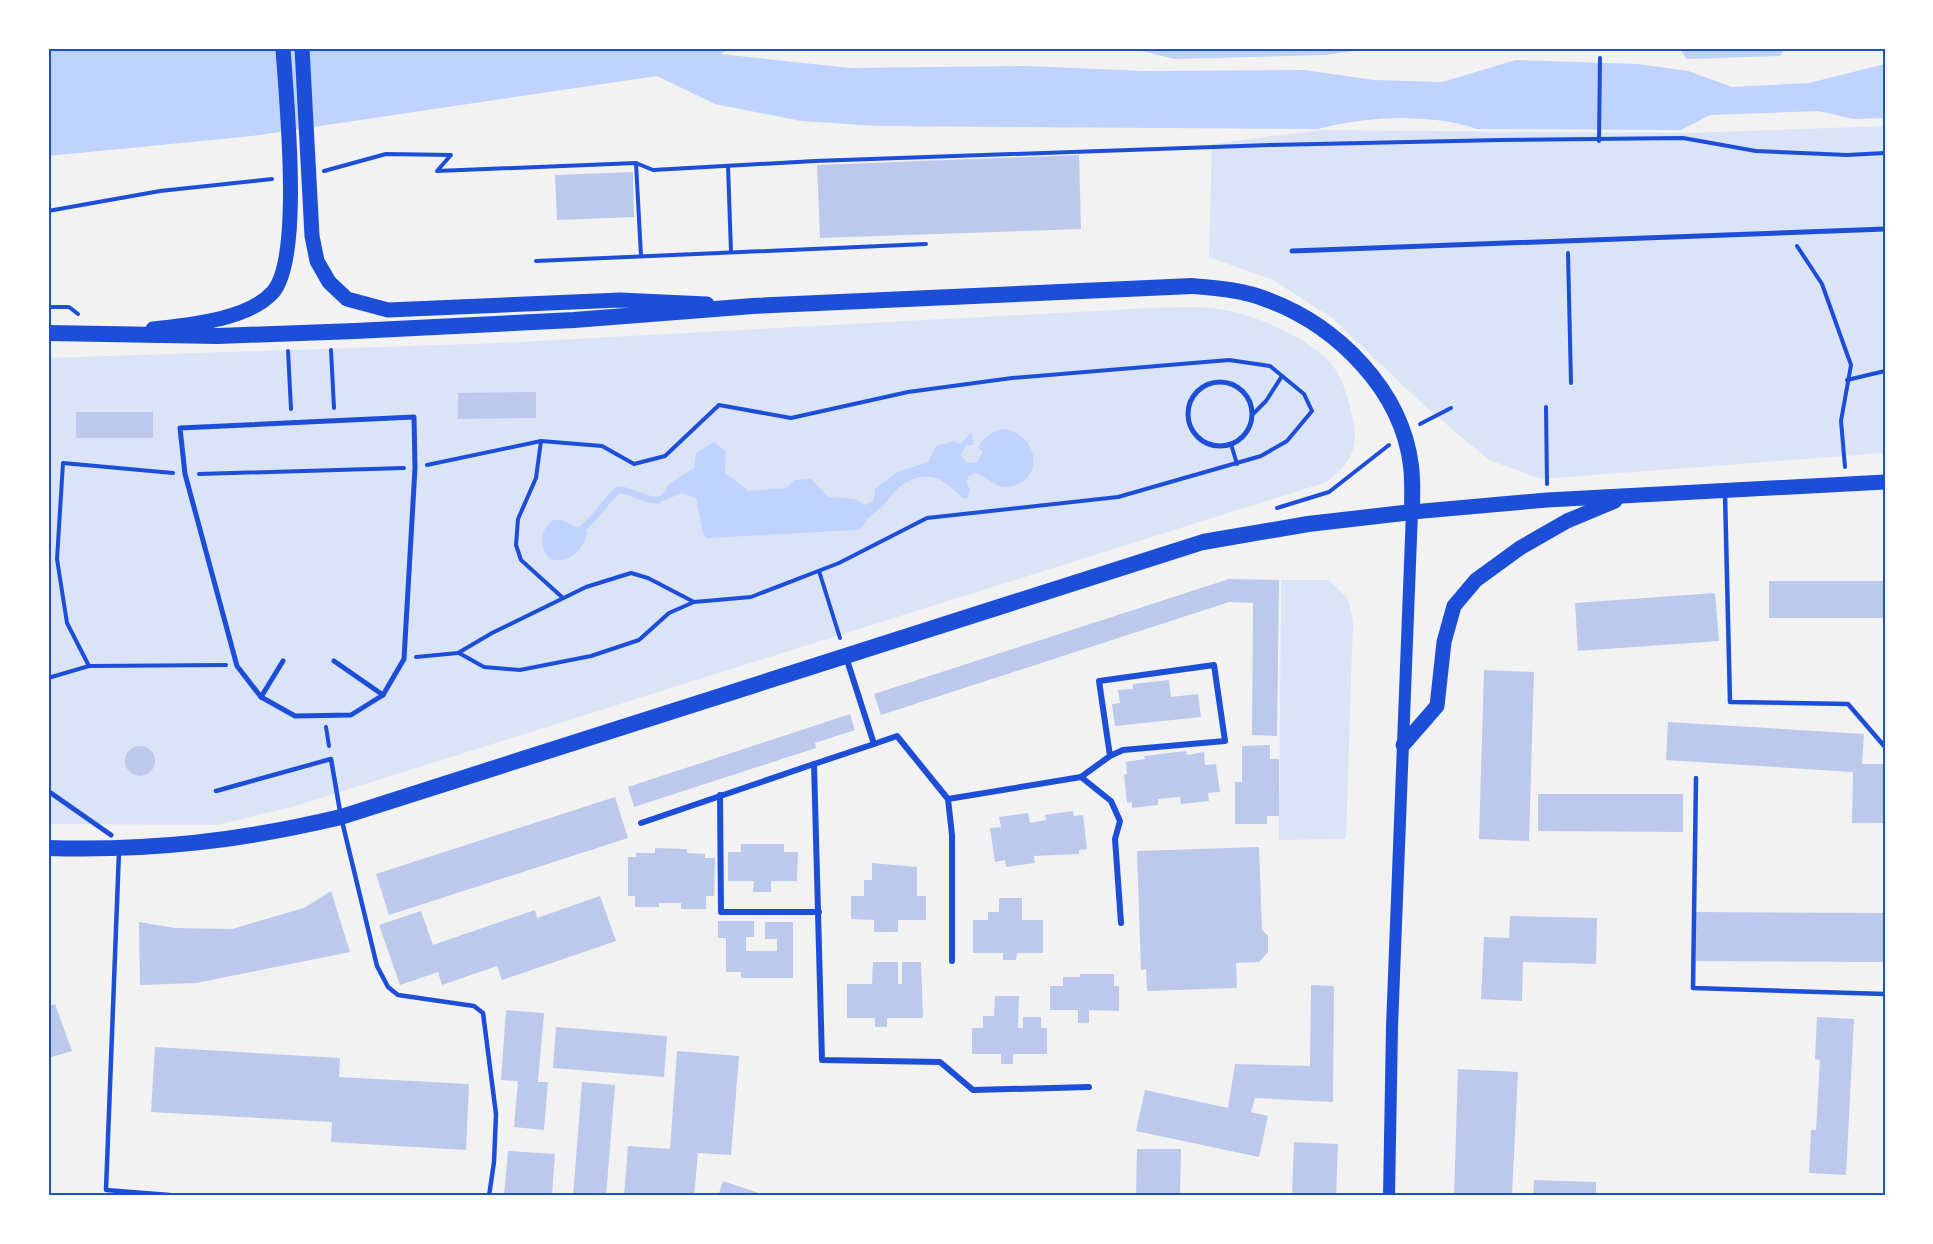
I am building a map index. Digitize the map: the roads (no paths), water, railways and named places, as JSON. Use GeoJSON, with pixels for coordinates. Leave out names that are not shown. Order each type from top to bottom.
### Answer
{"type":"FeatureCollection","features":[{"type":"Feature","properties":{"kind":"highway"},"geometry":{"type":"LineString","coordinates":[[48,333],[218,336],[475,326],[753,306],[1192,286],[1230,290],[1266,299],[1295,311],[1346,348],[1376,381],[1392,406],[1403,433],[1411,467],[1412,513],[1308,524],[1203,542],[341,817],[276,832],[212,843],[115,842],[48,848]]}},
{"type":"Feature","properties":{"kind":"main road"},"geometry":{"type":"LineString","coordinates":[[102,334],[192,325],[234,314],[256,305],[273,291],[285,267],[290,213],[284,48]]}},
{"type":"Feature","properties":{"kind":"main road"},"geometry":{"type":"LineString","coordinates":[[302,48],[310,214],[317,261],[329,282],[347,299],[388,310],[620,300],[753,306]]}},
{"type":"Feature","properties":{"kind":"main road"},"geometry":{"type":"LineString","coordinates":[[1389,1196],[1392,1027],[1412,513],[1547,500],[1885,482]]}},
{"type":"Feature","properties":{"kind":"main road"},"geometry":{"type":"LineString","coordinates":[[1403,745],[1437,706],[1444,642],[1454,606],[1476,580],[1520,548],[1567,521],[1625,496]]}},
{"type":"Feature","properties":{"kind":"street"},"geometry":{"type":"LineString","coordinates":[[1292,250],[1885,229]]}},
{"type":"Feature","properties":{"kind":"street"},"geometry":{"type":"LineString","coordinates":[[1221,382],[1233,385],[1243,392],[1250,403],[1252,415],[1248,427],[1241,437],[1231,444],[1218,445],[1206,442],[1196,435],[1190,424],[1188,412],[1191,400],[1198,390],[1209,383],[1221,382]]}},
{"type":"Feature","properties":{"kind":"street"},"geometry":{"type":"LineString","coordinates":[[414,417],[416,468],[404,658],[383,695],[351,715],[295,716],[261,697],[237,666],[185,474],[180,428],[414,417]]}},
{"type":"Feature","properties":{"kind":"street"},"geometry":{"type":"LineString","coordinates":[[846,656],[874,744]]}},
{"type":"Feature","properties":{"kind":"street"},"geometry":{"type":"LineString","coordinates":[[334,661],[383,695]]}},
{"type":"Feature","properties":{"kind":"street"},"geometry":{"type":"LineString","coordinates":[[261,697],[283,662]]}},
{"type":"Feature","properties":{"kind":"street"},"geometry":{"type":"LineString","coordinates":[[948,800],[1081,777],[1110,756],[1123,750],[1225,741],[1215,665],[1099,681],[1110,756]]}},
{"type":"Feature","properties":{"kind":"street"},"geometry":{"type":"LineString","coordinates":[[641,823],[897,736],[948,800],[952,835],[952,961]]}},
{"type":"Feature","properties":{"kind":"street"},"geometry":{"type":"LineString","coordinates":[[814,764],[822,1060],[940,1062],[973,1090],[1089,1087]]}},
{"type":"Feature","properties":{"kind":"street"},"geometry":{"type":"LineString","coordinates":[[1081,777],[1111,801],[1120,821],[1115,839],[1121,923]]}},
{"type":"Feature","properties":{"kind":"street"},"geometry":{"type":"LineString","coordinates":[[48,791],[115,842]]}},
{"type":"Feature","properties":{"kind":"street"},"geometry":{"type":"LineString","coordinates":[[720,795],[721,912],[819,912]]}},
{"type":"Feature","properties":{"kind":"lane"},"geometry":{"type":"LineString","coordinates":[[1725,491],[1730,702],[1848,704],[1885,747]]}},
{"type":"Feature","properties":{"kind":"lane"},"geometry":{"type":"LineString","coordinates":[[216,791],[331,759],[341,817],[377,966],[388,987],[398,995],[474,1006],[483,1013],[496,1114],[494,1162],[489,1196]]}},
{"type":"Feature","properties":{"kind":"lane"},"geometry":{"type":"LineString","coordinates":[[1696,778],[1693,988],[1885,994]]}},
{"type":"Feature","properties":{"kind":"lane"},"geometry":{"type":"LineString","coordinates":[[115,842],[106,1190],[182,1196]]}},
{"type":"Feature","properties":{"kind":"water"},"geometry":{"type":"Polygon","coordinates":[[[48,48],[730,48],[721,54],[850,68],[1027,66],[1143,71],[1304,70],[1374,80],[1442,82],[1516,60],[1638,64],[1688,71],[1732,87],[1809,83],[1885,64],[1885,118],[1853,119],[1819,111],[1710,115],[1681,130],[1477,129],[1439,120],[1398,118],[1357,121],[1318,129],[877,126],[801,121],[715,104],[657,76],[252,136],[48,156],[48,48]]]}},
{"type":"Feature","properties":{"kind":"water"},"geometry":{"type":"Polygon","coordinates":[[[1130,48],[1373,48],[1326,55],[1174,59],[1130,48]]]}},
{"type":"Feature","properties":{"kind":"water"},"geometry":{"type":"Polygon","coordinates":[[[1680,48],[1785,48],[1780,56],[1686,59],[1680,48]]]}},
{"type":"Feature","properties":{"kind":"water"},"geometry":{"type":"Polygon","coordinates":[[[1005,429],[1018,434],[1027,441],[1032,451],[1034,461],[1032,471],[1026,479],[1017,485],[1005,487],[996,485],[975,473],[968,476],[967,483],[970,490],[967,499],[962,498],[941,481],[919,477],[898,488],[863,527],[856,530],[707,538],[703,534],[696,498],[682,493],[663,501],[657,498],[667,490],[667,485],[694,468],[696,453],[714,442],[726,452],[725,473],[749,491],[787,488],[794,480],[811,479],[828,497],[854,499],[865,505],[874,500],[875,489],[897,472],[928,462],[936,446],[954,441],[960,444],[972,432],[973,445],[967,445],[960,455],[967,463],[977,462],[983,452],[978,447],[983,440],[996,431],[1005,429]]]}},
{"type":"Feature","properties":{"kind":"water"},"geometry":{"type":"Polygon","coordinates":[[[553,520],[561,520],[587,532],[583,545],[569,557],[557,560],[550,559],[546,554],[542,544],[543,534],[553,520]]]}},
{"type":"Feature","properties":{"kind":"waterway"},"geometry":{"type":"LineString","coordinates":[[582,529],[618,490],[658,500]]}}]}
